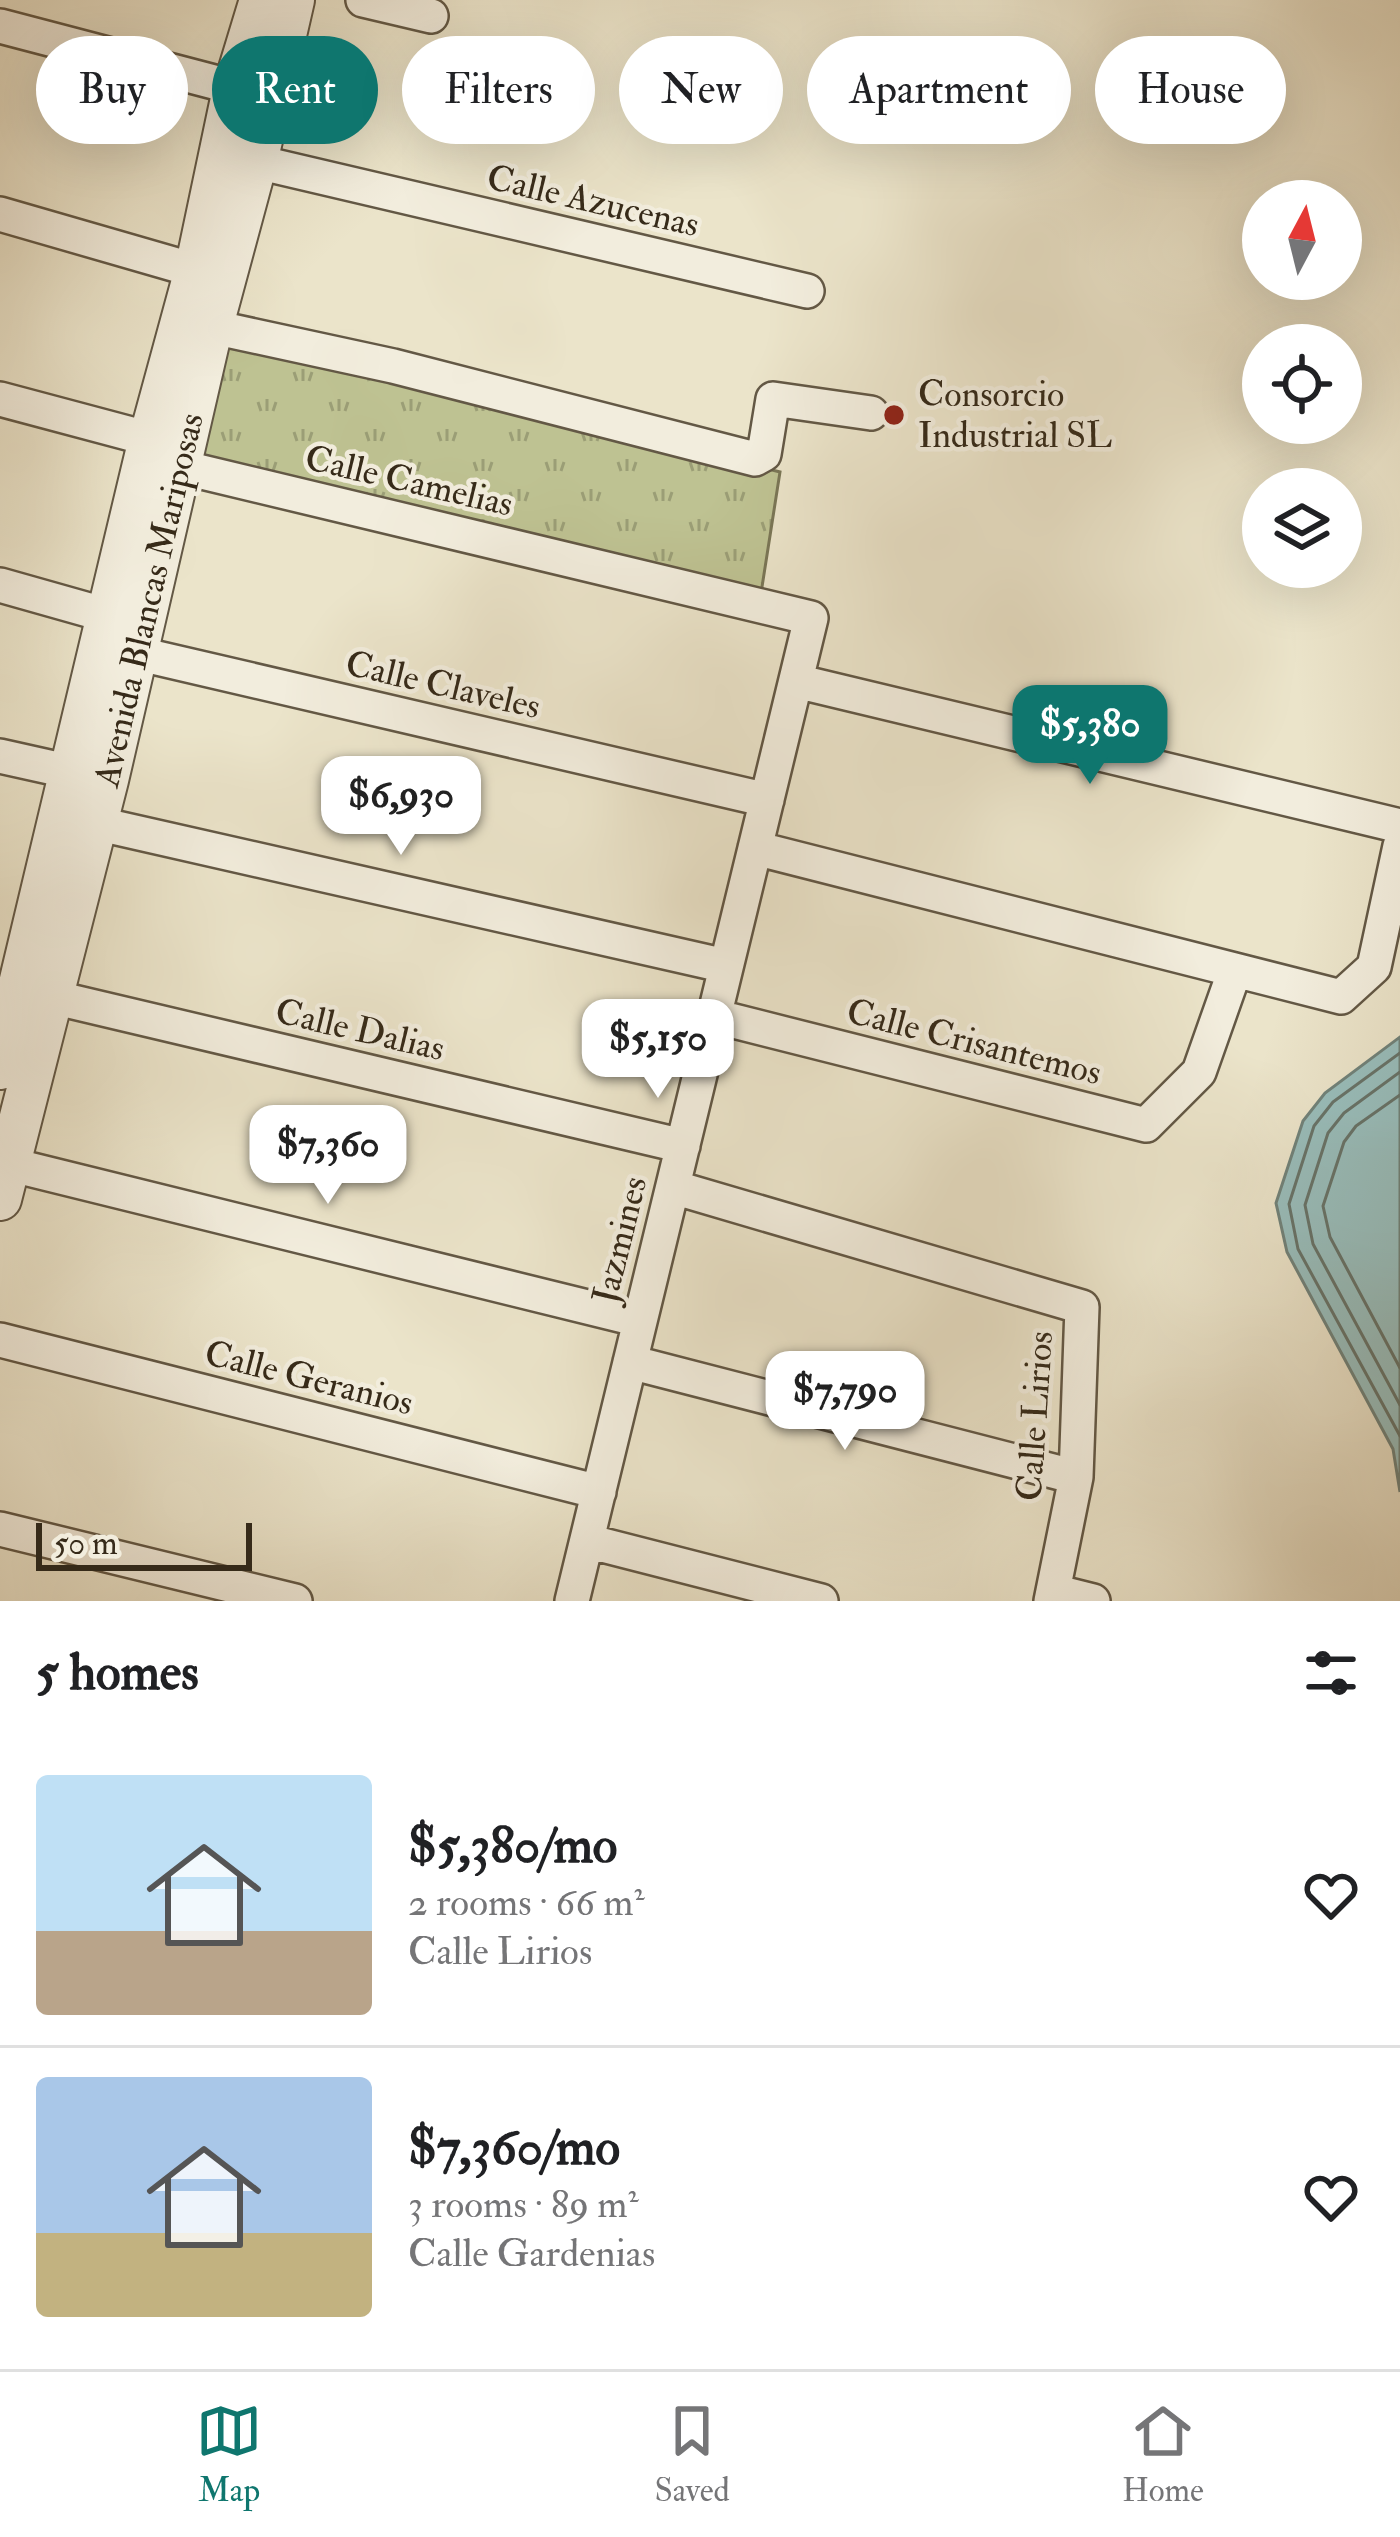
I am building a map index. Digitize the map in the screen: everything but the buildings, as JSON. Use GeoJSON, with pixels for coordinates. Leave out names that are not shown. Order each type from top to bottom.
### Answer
{"type":"FeatureCollection","features":[{"type":"Feature","properties":{"kind":"street","name":"Avenida Blancas Mariposas"},"geometry":{"type":"LineString","coordinates":[[258,36],[261,0]]}},
{"type":"Feature","properties":{"kind":"street","name":"Avenida Blancas Mariposas"},"geometry":{"type":"LineString","coordinates":[[277,36],[293,0]]}},
{"type":"Feature","properties":{"kind":"street"},"geometry":{"type":"LineString","coordinates":[[363,0],[431,16]]}},
{"type":"Feature","properties":{"kind":"street"},"geometry":{"type":"LineString","coordinates":[[0,26],[212,82]]}},
{"type":"Feature","properties":{"kind":"street","name":"Avenida Blancas Mariposas"},"geometry":{"type":"LineString","coordinates":[[0,1068],[78,820],[241,144]]}},
{"type":"Feature","properties":{"kind":"street","name":"Calle Azucenas"},"geometry":{"type":"LineString","coordinates":[[238,158],[807,291]]}},
{"type":"Feature","properties":{"kind":"street"},"geometry":{"type":"LineString","coordinates":[[0,214],[210,274]]}},
{"type":"Feature","properties":{"kind":"street"},"geometry":{"type":"LineString","coordinates":[[197,323],[393,366],[755,459],[764,454],[773,399],[871,413]]}},
{"type":"Feature","properties":{"kind":"street","name":"Calle Camelias"},"geometry":{"type":"LineString","coordinates":[[0,399],[165,453],[811,618]]}},
{"type":"Feature","properties":{"kind":"street","name":"Calle Claveles"},"geometry":{"type":"LineString","coordinates":[[0,585],[123,635],[767,800]]}},
{"type":"Feature","properties":{"kind":"street","name":"Jazmines"},"geometry":{"type":"LineString","coordinates":[[572,1601],[811,618]]}},
{"type":"Feature","properties":{"kind":"street"},"geometry":{"type":"LineString","coordinates":[[796,681],[1400,826]]}},
{"type":"Feature","properties":{"kind":"street"},"geometry":{"type":"LineString","coordinates":[[0,755],[89,777]]}},
{"type":"Feature","properties":{"kind":"street"},"geometry":{"type":"LineString","coordinates":[[78,820],[726,966]]}},
{"type":"Feature","properties":{"kind":"street"},"geometry":{"type":"LineString","coordinates":[[755,848],[1341,997],[1374,967],[1400,846]]}},
{"type":"Feature","properties":{"kind":"street","name":"Avenida Blancas Mariposas"},"geometry":{"type":"LineString","coordinates":[[5,1154],[31,969]]}},
{"type":"Feature","properties":{"kind":"street","name":"Calle Dalias"},"geometry":{"type":"LineString","coordinates":[[31,969],[682,1146]]}},
{"type":"Feature","properties":{"kind":"street","name":"Calle Crisantemos"},"geometry":{"type":"LineString","coordinates":[[714,1016],[1146,1125],[1199,1072],[1235,970]]}},
{"type":"Feature","properties":{"kind":"street"},"geometry":{"type":"LineString","coordinates":[[5,1154],[640,1320]]}},
{"type":"Feature","properties":{"kind":"street","name":"Calle Lirios"},"geometry":{"type":"LineString","coordinates":[[673,1187],[1082,1307],[1076,1478],[1052,1596]]}},
{"type":"Feature","properties":{"kind":"street","name":"Calle Geranios"},"geometry":{"type":"LineString","coordinates":[[0,1340],[599,1492]]}},
{"type":"Feature","properties":{"kind":"street"},"geometry":{"type":"LineString","coordinates":[[630,1362],[1076,1478]]}},
{"type":"Feature","properties":{"kind":"street"},"geometry":{"type":"LineString","coordinates":[[0,1529],[295,1601]]}},
{"type":"Feature","properties":{"kind":"street"},"geometry":{"type":"LineString","coordinates":[[587,1541],[821,1601]]}},
{"type":"Feature","properties":{"kind":"street"},"geometry":{"type":"LineString","coordinates":[[1052,1596],[1093,1601]]}},
{"type":"Feature","properties":{"kind":"green space"},"geometry":{"type":"Polygon","coordinates":[[[211,331],[780,472],[759,606],[181,467],[211,331]]]}},
{"type":"Feature","properties":{"kind":"water"},"geometry":{"type":"Polygon","coordinates":[[[1400,1037],[1400,1492],[1393,1449],[1287,1252],[1276,1203],[1303,1121],[1325,1093],[1400,1037]]]}},
{"type":"Feature","properties":{"kind":"place","name":"Consorcio Industrial SL"},"geometry":{"type":"Point","coordinates":[894,415]}}]}
